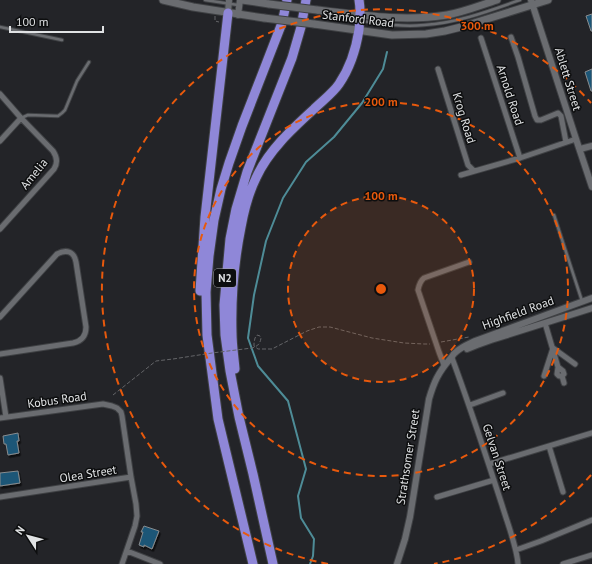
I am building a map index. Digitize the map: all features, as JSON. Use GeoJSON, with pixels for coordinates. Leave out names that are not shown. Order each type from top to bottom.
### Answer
{"type":"FeatureCollection","features":[{"type":"Feature","properties":{"kind":"highway","name":"N2"},"geometry":{"type":"LineString","coordinates":[[254,564],[218,419],[207,335],[206,292],[209,256],[220,190],[282,23],[287,0]]}},
{"type":"Feature","properties":{"kind":"highway","name":"N2"},"geometry":{"type":"LineString","coordinates":[[274,564],[239,417],[230,371],[225,335],[224,305],[230,239],[236,209],[247,172],[292,58],[301,27],[306,0]]}},
{"type":"Feature","properties":{"kind":"highway"},"geometry":{"type":"LineString","coordinates":[[253,474],[235,369],[232,334],[234,273],[238,240],[244,212],[256,177],[274,151],[338,85],[346,73],[358,40],[361,8],[359,0]]}},
{"type":"Feature","properties":{"kind":"highway"},"geometry":{"type":"LineString","coordinates":[[218,419],[202,333],[200,291],[205,217],[228,13]]}},
{"type":"Feature","properties":{"kind":"main road","name":"Stanford Road"},"geometry":{"type":"LineString","coordinates":[[163,0],[194,8],[238,15],[314,24],[448,15],[497,0]]}},
{"type":"Feature","properties":{"kind":"main road","name":"Stanford Road"},"geometry":{"type":"LineString","coordinates":[[240,2],[317,10],[360,22],[392,35],[426,34],[461,27],[532,2],[548,0]]}},
{"type":"Feature","properties":{"kind":"street"},"geometry":{"type":"LineString","coordinates":[[228,13],[229,2]]}},
{"type":"Feature","properties":{"kind":"street"},"geometry":{"type":"LineString","coordinates":[[238,15],[240,2]]}},
{"type":"Feature","properties":{"kind":"street","name":"Ablett Street"},"geometry":{"type":"LineString","coordinates":[[532,2],[592,187]]}},
{"type":"Feature","properties":{"kind":"street"},"geometry":{"type":"LineString","coordinates":[[511,37],[537,120],[541,120],[558,113],[561,116],[566,142]]}},
{"type":"Feature","properties":{"kind":"street","name":"Arnold Road"},"geometry":{"type":"LineString","coordinates":[[481,38],[520,158]]}},
{"type":"Feature","properties":{"kind":"street","name":"Krog Road"},"geometry":{"type":"LineString","coordinates":[[438,69],[468,165],[474,171]]}},
{"type":"Feature","properties":{"kind":"street","name":"Amelia"},"geometry":{"type":"LineString","coordinates":[[0,94],[53,151],[57,163],[54,169],[0,229]]}},
{"type":"Feature","properties":{"kind":"street"},"geometry":{"type":"LineString","coordinates":[[0,141],[21,118]]}},
{"type":"Feature","properties":{"kind":"street"},"geometry":{"type":"LineString","coordinates":[[461,175],[520,158],[576,139]]}},
{"type":"Feature","properties":{"kind":"street"},"geometry":{"type":"LineString","coordinates":[[580,150],[592,146]]}},
{"type":"Feature","properties":{"kind":"street"},"geometry":{"type":"LineString","coordinates":[[0,316],[57,254],[67,251],[74,255],[86,327],[84,337],[73,343],[0,354]]}},
{"type":"Feature","properties":{"kind":"street"},"geometry":{"type":"LineString","coordinates":[[444,365],[435,343],[418,286],[424,278],[469,262]]}},
{"type":"Feature","properties":{"kind":"street","name":"Highfield Road"},"geometry":{"type":"LineString","coordinates":[[454,356],[466,345],[475,341],[592,298]]}},
{"type":"Feature","properties":{"kind":"street","name":"Highfield Road"},"geometry":{"type":"LineString","coordinates":[[454,356],[477,345],[592,308]]}},
{"type":"Feature","properties":{"kind":"street"},"geometry":{"type":"LineString","coordinates":[[545,323],[558,367],[557,374],[562,376],[564,383]]}},
{"type":"Feature","properties":{"kind":"street"},"geometry":{"type":"LineString","coordinates":[[553,348],[575,364]]}},
{"type":"Feature","properties":{"kind":"street"},"geometry":{"type":"LineString","coordinates":[[544,376],[553,348]]}},
{"type":"Feature","properties":{"kind":"street","name":"Strathsomer Street"},"geometry":{"type":"LineString","coordinates":[[397,564],[410,517],[429,399],[433,384],[440,370],[454,356]]}},
{"type":"Feature","properties":{"kind":"street","name":"Gelvan Street"},"geometry":{"type":"LineString","coordinates":[[454,356],[516,550],[518,564]]}},
{"type":"Feature","properties":{"kind":"street"},"geometry":{"type":"LineString","coordinates":[[0,378],[3,418]]}},
{"type":"Feature","properties":{"kind":"street"},"geometry":{"type":"LineString","coordinates":[[470,405],[503,394]]}},
{"type":"Feature","properties":{"kind":"street","name":"Kobus Road"},"geometry":{"type":"LineString","coordinates":[[3,418],[97,404],[117,408]]}},
{"type":"Feature","properties":{"kind":"street","name":"Olea Street"},"geometry":{"type":"LineString","coordinates":[[0,497],[131,477],[122,416],[121,412],[117,408]]}},
{"type":"Feature","properties":{"kind":"street"},"geometry":{"type":"LineString","coordinates":[[489,464],[592,433]]}},
{"type":"Feature","properties":{"kind":"street"},"geometry":{"type":"LineString","coordinates":[[549,446],[563,492]]}},
{"type":"Feature","properties":{"kind":"street"},"geometry":{"type":"LineString","coordinates":[[122,564],[136,526],[136,504],[131,477]]}},
{"type":"Feature","properties":{"kind":"street"},"geometry":{"type":"LineString","coordinates":[[436,497],[494,480]]}},
{"type":"Feature","properties":{"kind":"street"},"geometry":{"type":"LineString","coordinates":[[516,550],[592,520]]}},
{"type":"Feature","properties":{"kind":"street"},"geometry":{"type":"LineString","coordinates":[[127,551],[160,564]]}},
{"type":"Feature","properties":{"kind":"street"},"geometry":{"type":"LineString","coordinates":[[563,564],[592,555]]}},
{"type":"Feature","properties":{"kind":"lane"},"geometry":{"type":"LineString","coordinates":[[205,0],[240,2]]}},
{"type":"Feature","properties":{"kind":"lane"},"geometry":{"type":"LineString","coordinates":[[360,22],[409,26],[437,24],[470,17],[520,0]]}},
{"type":"Feature","properties":{"kind":"lane"},"geometry":{"type":"LineString","coordinates":[[0,27],[62,40]]}},
{"type":"Feature","properties":{"kind":"lane"},"geometry":{"type":"LineString","coordinates":[[21,118],[28,115],[58,116],[62,113],[65,110],[77,81],[89,62]]}},
{"type":"Feature","properties":{"kind":"lane"},"geometry":{"type":"LineString","coordinates":[[554,215],[582,302]]}},
{"type":"Feature","properties":{"kind":"path"},"geometry":{"type":"LineString","coordinates":[[113,395],[156,361],[174,360],[252,348],[257,346],[259,344],[261,338],[257,335],[254,346],[258,349],[272,349],[307,331],[319,327],[330,327],[372,338],[404,343],[435,343],[470,336]]}},
{"type":"Feature","properties":{"kind":"building"},"geometry":{"type":"Polygon","coordinates":[[[592,14],[592,31],[591,31],[586,16],[592,14]]]}},
{"type":"Feature","properties":{"kind":"building"},"geometry":{"type":"Polygon","coordinates":[[[592,69],[592,91],[591,91],[585,72],[592,69]]]}},
{"type":"Feature","properties":{"kind":"building"},"geometry":{"type":"Polygon","coordinates":[[[18,433],[19,441],[17,441],[19,453],[8,455],[3,436],[18,433]]]}},
{"type":"Feature","properties":{"kind":"building"},"geometry":{"type":"Polygon","coordinates":[[[18,471],[20,483],[0,486],[0,473],[18,471]]]}},
{"type":"Feature","properties":{"kind":"building"},"geometry":{"type":"Polygon","coordinates":[[[144,526],[159,531],[152,549],[144,545],[144,547],[139,545],[143,532],[141,532],[144,526]]]}},
{"type":"Feature","properties":{"kind":"waterway"},"geometry":{"type":"LineString","coordinates":[[310,564],[313,556],[314,539],[301,518],[298,496],[306,469],[288,401],[258,366],[248,338],[254,295],[266,241],[283,198],[306,162],[334,137],[362,103],[383,69],[387,52]]}}]}
